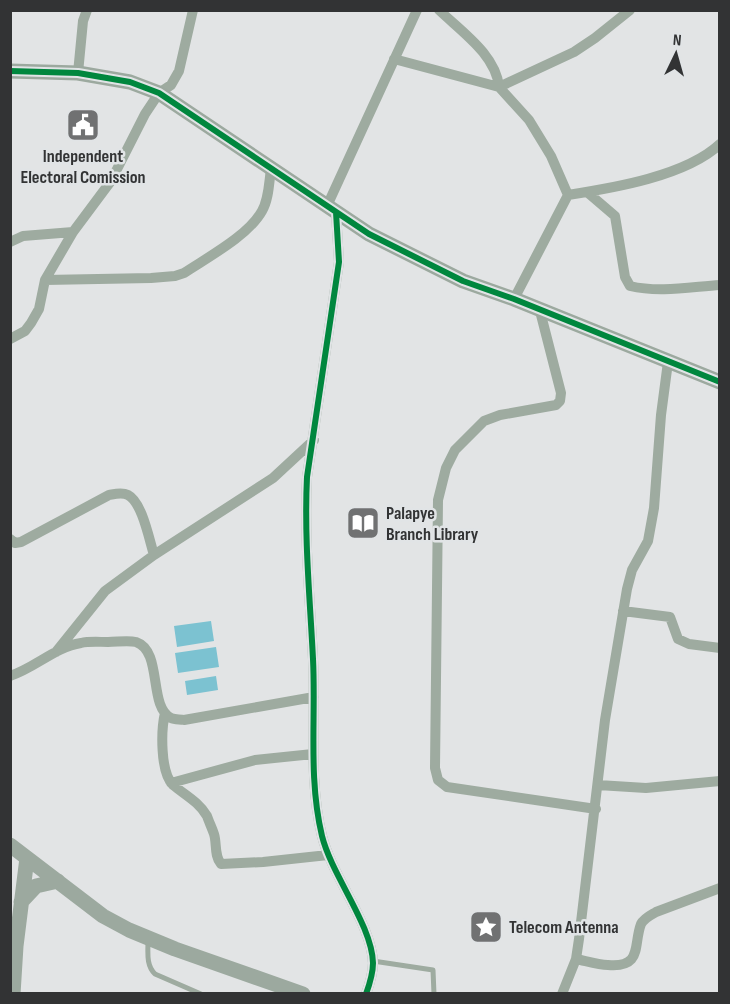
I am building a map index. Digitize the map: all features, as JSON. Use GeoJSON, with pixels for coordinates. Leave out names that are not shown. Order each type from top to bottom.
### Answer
{"type":"FeatureCollection","features":[{"type":"Feature","properties":{"kind":"street"},"geometry":{"type":"LineString","coordinates":[[78,74],[83,21],[87,10]]}},
{"type":"Feature","properties":{"kind":"street"},"geometry":{"type":"LineString","coordinates":[[10,339],[25,331],[31,323],[39,309],[45,280],[73,232],[111,181],[145,114],[159,93],[171,85],[178,71],[193,10]]}},
{"type":"Feature","properties":{"kind":"street"},"geometry":{"type":"LineString","coordinates":[[366,993],[372,977],[373,961],[368,942],[328,855],[320,824],[314,783],[314,697],[307,562],[307,477],[339,262],[331,209],[417,10]]}},
{"type":"Feature","properties":{"kind":"street"},"geometry":{"type":"LineString","coordinates":[[440,10],[492,61],[500,87],[529,120],[551,156],[568,195]]}},
{"type":"Feature","properties":{"kind":"street"},"geometry":{"type":"LineString","coordinates":[[394,59],[500,87],[574,52],[630,10]]}},
{"type":"Feature","properties":{"kind":"street"},"geometry":{"type":"LineString","coordinates":[[10,71],[78,74],[130,82],[159,93],[369,234],[463,281],[514,298],[540,311],[720,382]]}},
{"type":"Feature","properties":{"kind":"street"},"geometry":{"type":"LineString","coordinates":[[568,195],[647,179],[703,157],[720,144]]}},
{"type":"Feature","properties":{"kind":"street"},"geometry":{"type":"LineString","coordinates":[[45,280],[151,278],[184,273],[242,233],[257,218],[266,201],[272,169]]}},
{"type":"Feature","properties":{"kind":"street"},"geometry":{"type":"LineString","coordinates":[[586,192],[615,216],[625,277],[630,286],[642,289],[667,289],[720,285]]}},
{"type":"Feature","properties":{"kind":"street"},"geometry":{"type":"LineString","coordinates":[[514,298],[568,195]]}},
{"type":"Feature","properties":{"kind":"street"},"geometry":{"type":"LineString","coordinates":[[10,242],[23,236],[73,232]]}},
{"type":"Feature","properties":{"kind":"street"},"geometry":{"type":"LineString","coordinates":[[540,311],[561,393],[560,401],[556,405],[500,415],[484,421],[455,450],[446,468],[438,500],[435,768],[438,780],[447,787],[596,809]]}},
{"type":"Feature","properties":{"kind":"street"},"geometry":{"type":"LineString","coordinates":[[562,993],[576,959],[623,611],[632,570],[648,541],[654,508],[661,415],[668,362]]}},
{"type":"Feature","properties":{"kind":"street"},"geometry":{"type":"LineString","coordinates":[[56,652],[105,591],[154,555],[273,478],[314,440]]}},
{"type":"Feature","properties":{"kind":"street"},"geometry":{"type":"LineString","coordinates":[[10,538],[15,543],[21,542],[109,495],[128,494],[138,503],[154,555]]}},
{"type":"Feature","properties":{"kind":"street"},"geometry":{"type":"LineString","coordinates":[[623,611],[670,617],[678,639],[689,645],[720,648]]}},
{"type":"Feature","properties":{"kind":"street"},"geometry":{"type":"LineString","coordinates":[[10,676],[22,672],[56,652],[81,643],[136,642],[145,648],[152,663],[161,705],[172,719],[184,720],[314,697]]}},
{"type":"Feature","properties":{"kind":"street"},"geometry":{"type":"LineString","coordinates":[[165,713],[162,738],[167,777],[171,783],[195,801],[204,812],[215,835],[218,859],[221,864],[235,865],[328,855]]}},
{"type":"Feature","properties":{"kind":"street"},"geometry":{"type":"LineString","coordinates":[[171,783],[255,760],[313,754]]}},
{"type":"Feature","properties":{"kind":"street"},"geometry":{"type":"LineString","coordinates":[[598,785],[646,788],[720,781]]}},
{"type":"Feature","properties":{"kind":"street"},"geometry":{"type":"LineString","coordinates":[[10,845],[103,916],[175,950],[303,993]]}},
{"type":"Feature","properties":{"kind":"street"},"geometry":{"type":"LineString","coordinates":[[13,993],[12,971],[27,858]]}},
{"type":"Feature","properties":{"kind":"street"},"geometry":{"type":"LineString","coordinates":[[21,902],[36,886],[58,881]]}},
{"type":"Feature","properties":{"kind":"street"},"geometry":{"type":"LineString","coordinates":[[576,959],[609,966],[625,965],[634,957],[642,923],[646,918],[656,912],[720,888]]}},
{"type":"Feature","properties":{"kind":"lane"},"geometry":{"type":"LineString","coordinates":[[148,938],[148,962],[151,970],[161,977],[201,993]]}},
{"type":"Feature","properties":{"kind":"lane"},"geometry":{"type":"LineString","coordinates":[[373,961],[433,970],[434,993]]}},
{"type":"Feature","properties":{"kind":"water"},"geometry":{"type":"Polygon","coordinates":[[[211,621],[214,641],[177,647],[174,626],[211,621]]]}},
{"type":"Feature","properties":{"kind":"water"},"geometry":{"type":"Polygon","coordinates":[[[216,647],[219,667],[178,673],[175,653],[216,647]]]}},
{"type":"Feature","properties":{"kind":"water"},"geometry":{"type":"Polygon","coordinates":[[[216,676],[218,690],[187,695],[185,681],[216,676]]]}},
{"type":"Feature","properties":{"kind":"cycle path"},"geometry":{"type":"LineString","coordinates":[[10,71],[78,73],[130,82],[159,93],[369,234],[463,281],[514,299],[720,382]]}},
{"type":"Feature","properties":{"kind":"cycle path"},"geometry":{"type":"LineString","coordinates":[[336,212],[339,262],[307,477],[306,500],[314,681],[314,770],[322,836],[371,948],[373,963],[366,994]]}},
{"type":"Feature","properties":{"kind":"place","name":"Independent Electoral Comission"},"geometry":{"type":"Point","coordinates":[83,125]}},
{"type":"Feature","properties":{"kind":"place","name":"Palapye Branch Library"},"geometry":{"type":"Point","coordinates":[363,523]}},
{"type":"Feature","properties":{"kind":"place","name":"Telecom Antenna"},"geometry":{"type":"Point","coordinates":[486,927]}}]}
